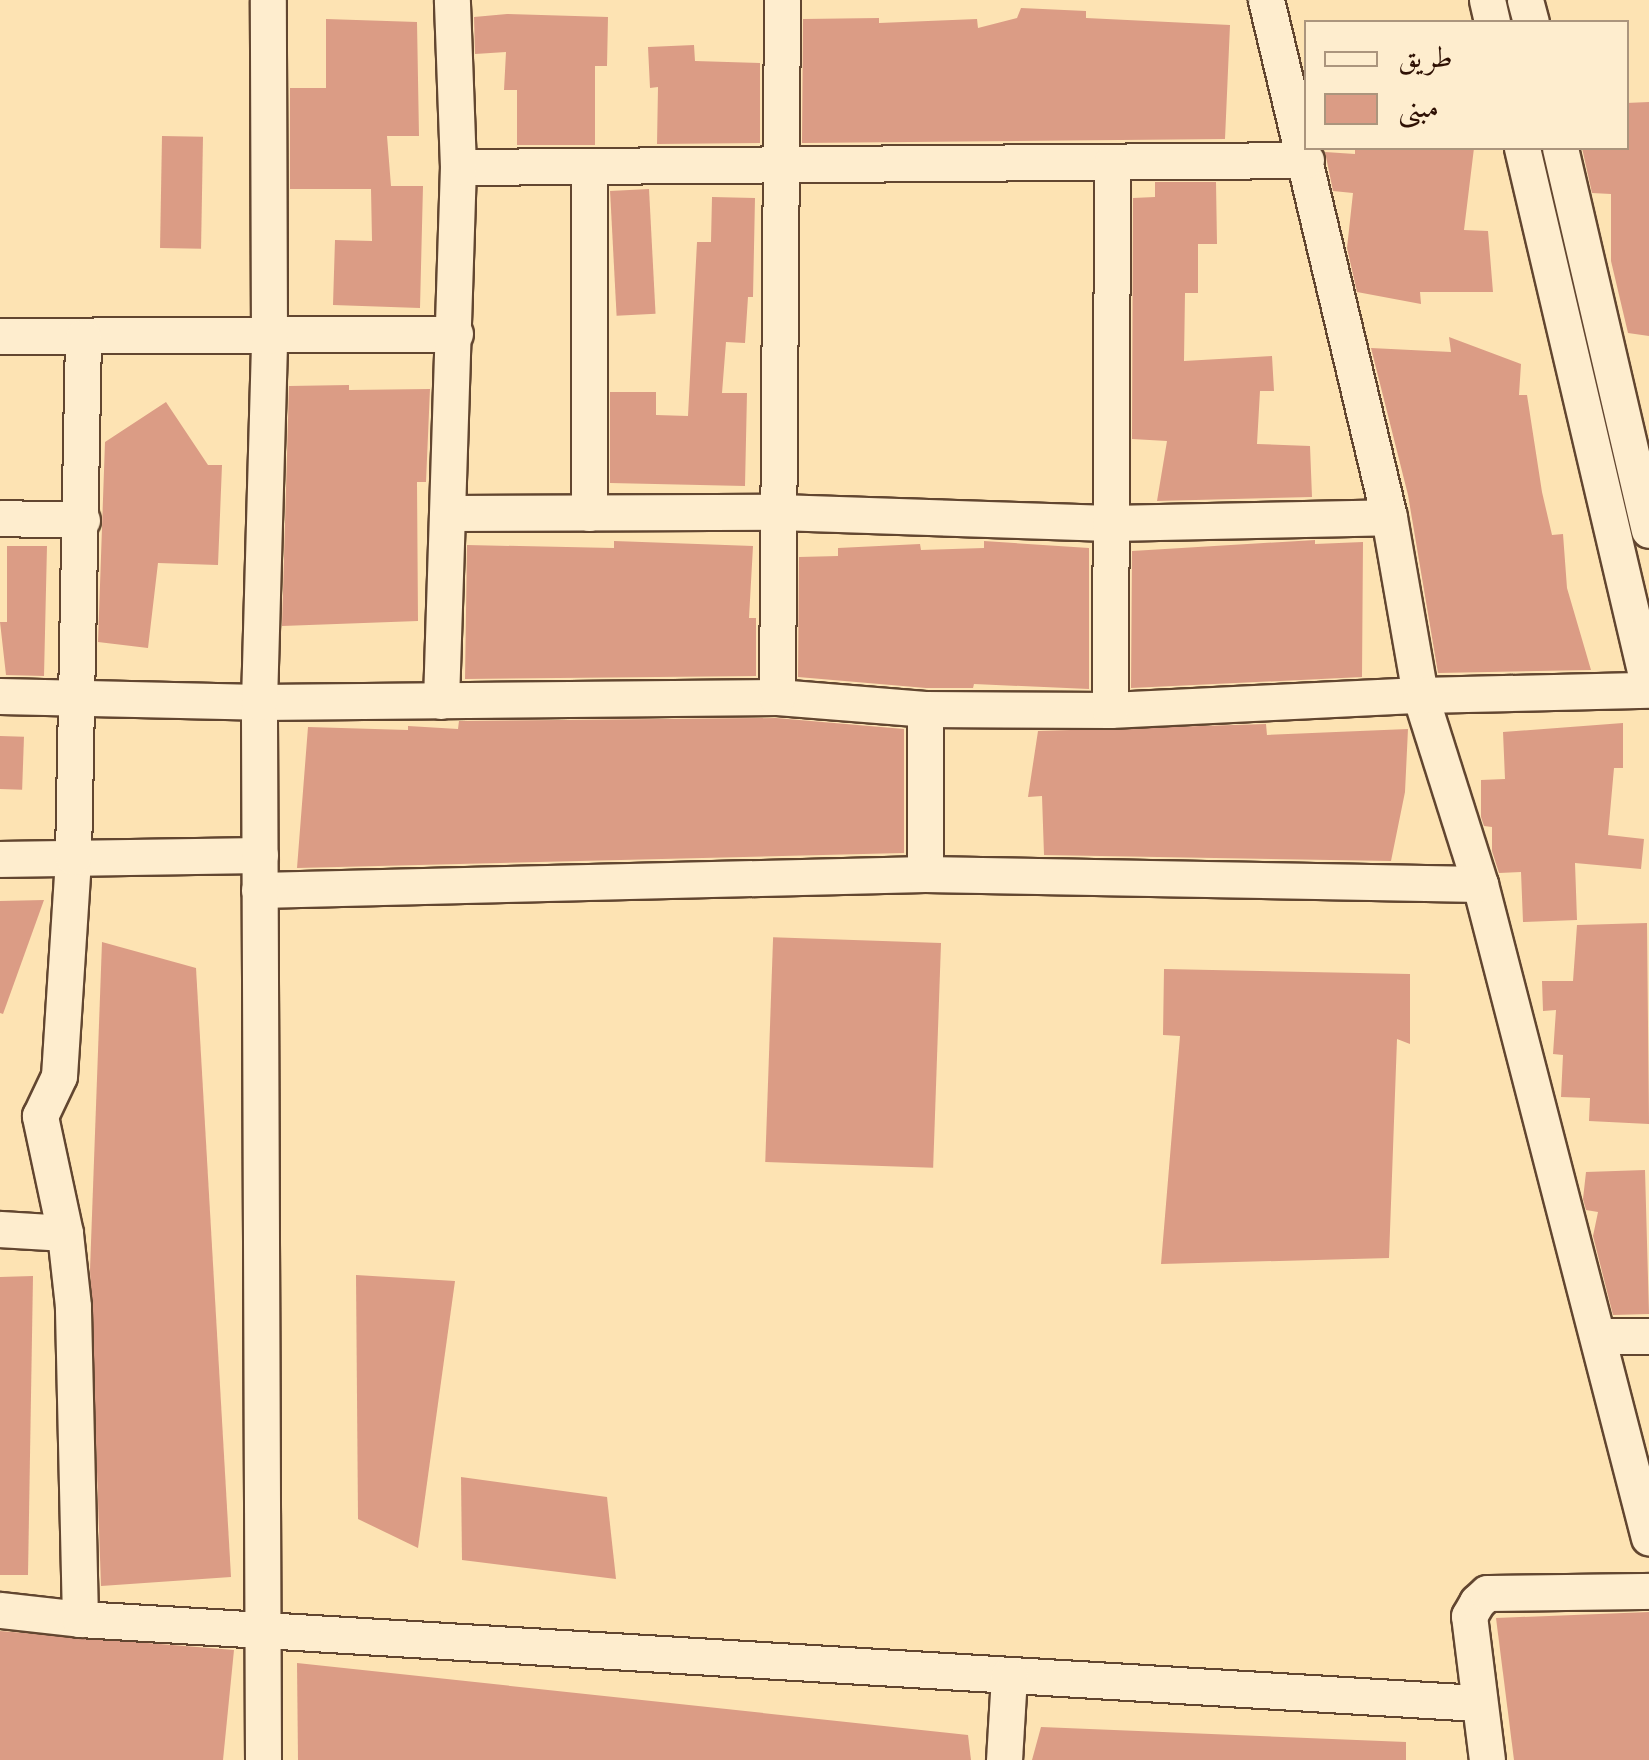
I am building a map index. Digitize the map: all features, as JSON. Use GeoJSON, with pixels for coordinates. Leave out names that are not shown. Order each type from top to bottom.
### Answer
{"type":"FeatureCollection","features":[{"type":"Feature","properties":{"kind":"street"},"geometry":{"type":"LineString","coordinates":[[264,1760],[259,702],[269,336],[268,0]]}},
{"type":"Feature","properties":{"kind":"street"},"geometry":{"type":"LineString","coordinates":[[441,702],[458,167],[452,0]]}},
{"type":"Feature","properties":{"kind":"street"},"geometry":{"type":"LineString","coordinates":[[777,697],[782,0]]}},
{"type":"Feature","properties":{"kind":"street"},"geometry":{"type":"LineString","coordinates":[[1266,0],[1390,517],[1420,695],[1480,884],[1600,1336],[1649,1538]]}},
{"type":"Feature","properties":{"kind":"street"},"geometry":{"type":"LineString","coordinates":[[0,696],[79,701],[259,702],[777,697],[925,709],[1110,710],[1649,689],[1522,150]]}},
{"type":"Feature","properties":{"kind":"street"},"geometry":{"type":"LineString","coordinates":[[1560,150],[1649,530]]}},
{"type":"Feature","properties":{"kind":"street"},"geometry":{"type":"LineString","coordinates":[[458,167],[1306,160]]}},
{"type":"Feature","properties":{"kind":"street"},"geometry":{"type":"LineString","coordinates":[[1110,710],[1112,162]]}},
{"type":"Feature","properties":{"kind":"street"},"geometry":{"type":"LineString","coordinates":[[589,166],[589,512]]}},
{"type":"Feature","properties":{"kind":"street"},"geometry":{"type":"LineString","coordinates":[[0,336],[454,334]]}},
{"type":"Feature","properties":{"kind":"street"},"geometry":{"type":"LineString","coordinates":[[80,1619],[73,1306],[65,1233],[40,1116],[59,1076],[73,857],[79,701],[82,336]]}},
{"type":"Feature","properties":{"kind":"street"},"geometry":{"type":"LineString","coordinates":[[450,513],[778,512],[1110,523],[1390,517]]}},
{"type":"Feature","properties":{"kind":"street"},"geometry":{"type":"LineString","coordinates":[[0,518],[82,520]]}},
{"type":"Feature","properties":{"kind":"street"},"geometry":{"type":"LineString","coordinates":[[924,874],[925,709]]}},
{"type":"Feature","properties":{"kind":"street"},"geometry":{"type":"LineString","coordinates":[[0,859],[260,855]]}},
{"type":"Feature","properties":{"kind":"street"},"geometry":{"type":"LineString","coordinates":[[259,890],[924,874],[1480,884]]}},
{"type":"Feature","properties":{"kind":"street"},"geometry":{"type":"LineString","coordinates":[[0,1229],[65,1233]]}},
{"type":"Feature","properties":{"kind":"street"},"geometry":{"type":"LineString","coordinates":[[1600,1336],[1649,1336]]}},
{"type":"Feature","properties":{"kind":"street"},"geometry":{"type":"LineString","coordinates":[[1486,1760],[1469,1616],[1487,1593],[1649,1591]]}},
{"type":"Feature","properties":{"kind":"street"},"geometry":{"type":"LineString","coordinates":[[0,1610],[80,1619],[1477,1703]]}},
{"type":"Feature","properties":{"kind":"street"},"geometry":{"type":"LineString","coordinates":[[1004,1760],[1010,1675]]}},
{"type":"Feature","properties":{"kind":"building"},"geometry":{"type":"Polygon","coordinates":[[[1021,8],[1086,11],[1086,18],[1230,25],[1225,139],[802,143],[803,19],[879,18],[879,23],[977,19],[978,28],[1017,18],[1021,8]]]}},
{"type":"Feature","properties":{"kind":"building"},"geometry":{"type":"Polygon","coordinates":[[[474,17],[608,17],[607,66],[595,66],[595,145],[517,145],[517,90],[504,90],[506,52],[475,54],[474,17]]]}},
{"type":"Feature","properties":{"kind":"building"},"geometry":{"type":"Polygon","coordinates":[[[326,19],[417,22],[419,136],[387,136],[391,186],[423,186],[420,308],[333,305],[335,240],[372,241],[371,189],[290,189],[290,88],[326,88],[326,19]]]}},
{"type":"Feature","properties":{"kind":"building"},"geometry":{"type":"Polygon","coordinates":[[[694,45],[695,61],[760,63],[760,143],[657,144],[658,87],[650,88],[648,47],[694,45]]]}},
{"type":"Feature","properties":{"kind":"building"},"geometry":{"type":"Polygon","coordinates":[[[1649,102],[1649,336],[1628,333],[1611,261],[1611,194],[1592,193],[1582,150],[1629,150],[1629,103],[1649,102]]]}},
{"type":"Feature","properties":{"kind":"building"},"geometry":{"type":"Polygon","coordinates":[[[162,136],[203,137],[201,249],[160,248],[162,136]]]}},
{"type":"Feature","properties":{"kind":"building"},"geometry":{"type":"Polygon","coordinates":[[[1355,150],[1474,150],[1464,230],[1488,231],[1493,292],[1420,292],[1421,304],[1357,292],[1347,248],[1353,193],[1333,191],[1325,152],[1355,154],[1355,150]]]}},
{"type":"Feature","properties":{"kind":"building"},"geometry":{"type":"Polygon","coordinates":[[[1155,182],[1216,182],[1217,244],[1198,244],[1198,293],[1185,293],[1184,361],[1272,356],[1274,391],[1260,391],[1257,444],[1310,446],[1312,497],[1157,501],[1167,441],[1132,439],[1133,198],[1155,197],[1155,182]]]}},
{"type":"Feature","properties":{"kind":"building"},"geometry":{"type":"Polygon","coordinates":[[[649,189],[656,314],[617,316],[610,191],[649,189]]]}},
{"type":"Feature","properties":{"kind":"building"},"geometry":{"type":"Polygon","coordinates":[[[712,197],[755,198],[753,297],[748,297],[745,343],[726,342],[722,393],[747,393],[745,486],[610,483],[610,392],[656,392],[656,415],[688,416],[697,242],[711,242],[712,197]]]}},
{"type":"Feature","properties":{"kind":"building"},"geometry":{"type":"Polygon","coordinates":[[[1449,337],[1521,364],[1519,395],[1527,395],[1552,535],[1563,534],[1567,588],[1591,670],[1438,673],[1408,495],[1371,348],[1451,352],[1449,337]]]}},
{"type":"Feature","properties":{"kind":"building"},"geometry":{"type":"Polygon","coordinates":[[[349,385],[349,390],[430,389],[426,482],[417,482],[418,621],[282,626],[289,386],[349,385]]]}},
{"type":"Feature","properties":{"kind":"building"},"geometry":{"type":"Polygon","coordinates":[[[166,402],[208,465],[222,465],[218,565],[158,563],[148,648],[98,642],[105,442],[166,402]]]}},
{"type":"Feature","properties":{"kind":"building"},"geometry":{"type":"Polygon","coordinates":[[[1315,540],[1315,544],[1363,542],[1362,677],[1131,688],[1132,551],[1315,540]]]}},
{"type":"Feature","properties":{"kind":"building"},"geometry":{"type":"Polygon","coordinates":[[[614,541],[753,546],[749,618],[756,618],[756,676],[465,679],[467,545],[614,548],[614,541]]]}},
{"type":"Feature","properties":{"kind":"building"},"geometry":{"type":"Polygon","coordinates":[[[984,541],[1089,548],[1089,689],[974,684],[973,688],[926,688],[798,677],[799,557],[838,556],[838,548],[920,544],[921,550],[984,548],[984,541]]]}},
{"type":"Feature","properties":{"kind":"building"},"geometry":{"type":"Polygon","coordinates":[[[7,546],[47,546],[44,676],[6,675],[0,622],[7,622],[7,546]]]}},
{"type":"Feature","properties":{"kind":"building"},"geometry":{"type":"Polygon","coordinates":[[[776,718],[904,729],[904,853],[297,868],[308,727],[408,730],[408,726],[458,729],[459,721],[776,718]]]}},
{"type":"Feature","properties":{"kind":"building"},"geometry":{"type":"Polygon","coordinates":[[[1623,723],[1623,768],[1614,768],[1608,835],[1644,839],[1641,869],[1575,863],[1577,920],[1523,922],[1521,872],[1499,873],[1492,851],[1492,827],[1484,826],[1481,817],[1481,780],[1505,779],[1503,732],[1623,723]]]}},
{"type":"Feature","properties":{"kind":"building"},"geometry":{"type":"Polygon","coordinates":[[[1266,724],[1267,735],[1408,729],[1405,792],[1391,861],[1044,855],[1042,796],[1028,797],[1038,731],[1266,724]]]}},
{"type":"Feature","properties":{"kind":"building"},"geometry":{"type":"Polygon","coordinates":[[[0,736],[24,737],[22,790],[0,789],[0,736]]]}},
{"type":"Feature","properties":{"kind":"building"},"geometry":{"type":"Polygon","coordinates":[[[44,900],[3,1014],[0,1013],[0,901],[44,900]]]}},
{"type":"Feature","properties":{"kind":"building"},"geometry":{"type":"Polygon","coordinates":[[[1647,923],[1649,1124],[1589,1121],[1590,1098],[1561,1097],[1563,1055],[1553,1054],[1556,1010],[1543,1011],[1542,981],[1573,981],[1577,925],[1647,923]]]}},
{"type":"Feature","properties":{"kind":"building"},"geometry":{"type":"Polygon","coordinates":[[[773,937],[941,943],[933,1168],[765,1162],[773,937]]]}},
{"type":"Feature","properties":{"kind":"building"},"geometry":{"type":"Polygon","coordinates":[[[102,942],[196,968],[231,1577],[101,1586],[90,1270],[102,942]]]}},
{"type":"Feature","properties":{"kind":"building"},"geometry":{"type":"Polygon","coordinates":[[[1164,969],[1410,974],[1410,1044],[1397,1039],[1389,1258],[1161,1264],[1180,1036],[1163,1035],[1164,969]]]}},
{"type":"Feature","properties":{"kind":"building"},"geometry":{"type":"Polygon","coordinates":[[[1645,1170],[1649,1314],[1613,1315],[1593,1236],[1598,1212],[1586,1210],[1583,1199],[1586,1172],[1645,1170]]]}},
{"type":"Feature","properties":{"kind":"building"},"geometry":{"type":"Polygon","coordinates":[[[356,1275],[455,1281],[418,1548],[358,1519],[356,1275]]]}},
{"type":"Feature","properties":{"kind":"building"},"geometry":{"type":"Polygon","coordinates":[[[33,1276],[28,1575],[0,1575],[0,1277],[33,1276]]]}},
{"type":"Feature","properties":{"kind":"building"},"geometry":{"type":"Polygon","coordinates":[[[461,1477],[607,1497],[616,1579],[462,1560],[461,1477]]]}},
{"type":"Feature","properties":{"kind":"building"},"geometry":{"type":"Polygon","coordinates":[[[1649,1612],[1649,1760],[1514,1760],[1496,1618],[1649,1612]]]}},
{"type":"Feature","properties":{"kind":"building"},"geometry":{"type":"Polygon","coordinates":[[[0,1631],[234,1650],[223,1760],[0,1760],[0,1631]]]}},
{"type":"Feature","properties":{"kind":"building"},"geometry":{"type":"Polygon","coordinates":[[[297,1663],[968,1735],[971,1760],[298,1760],[297,1663]]]}},
{"type":"Feature","properties":{"kind":"building"},"geometry":{"type":"Polygon","coordinates":[[[1041,1727],[1406,1742],[1406,1760],[1032,1760],[1041,1727]]]}}]}
